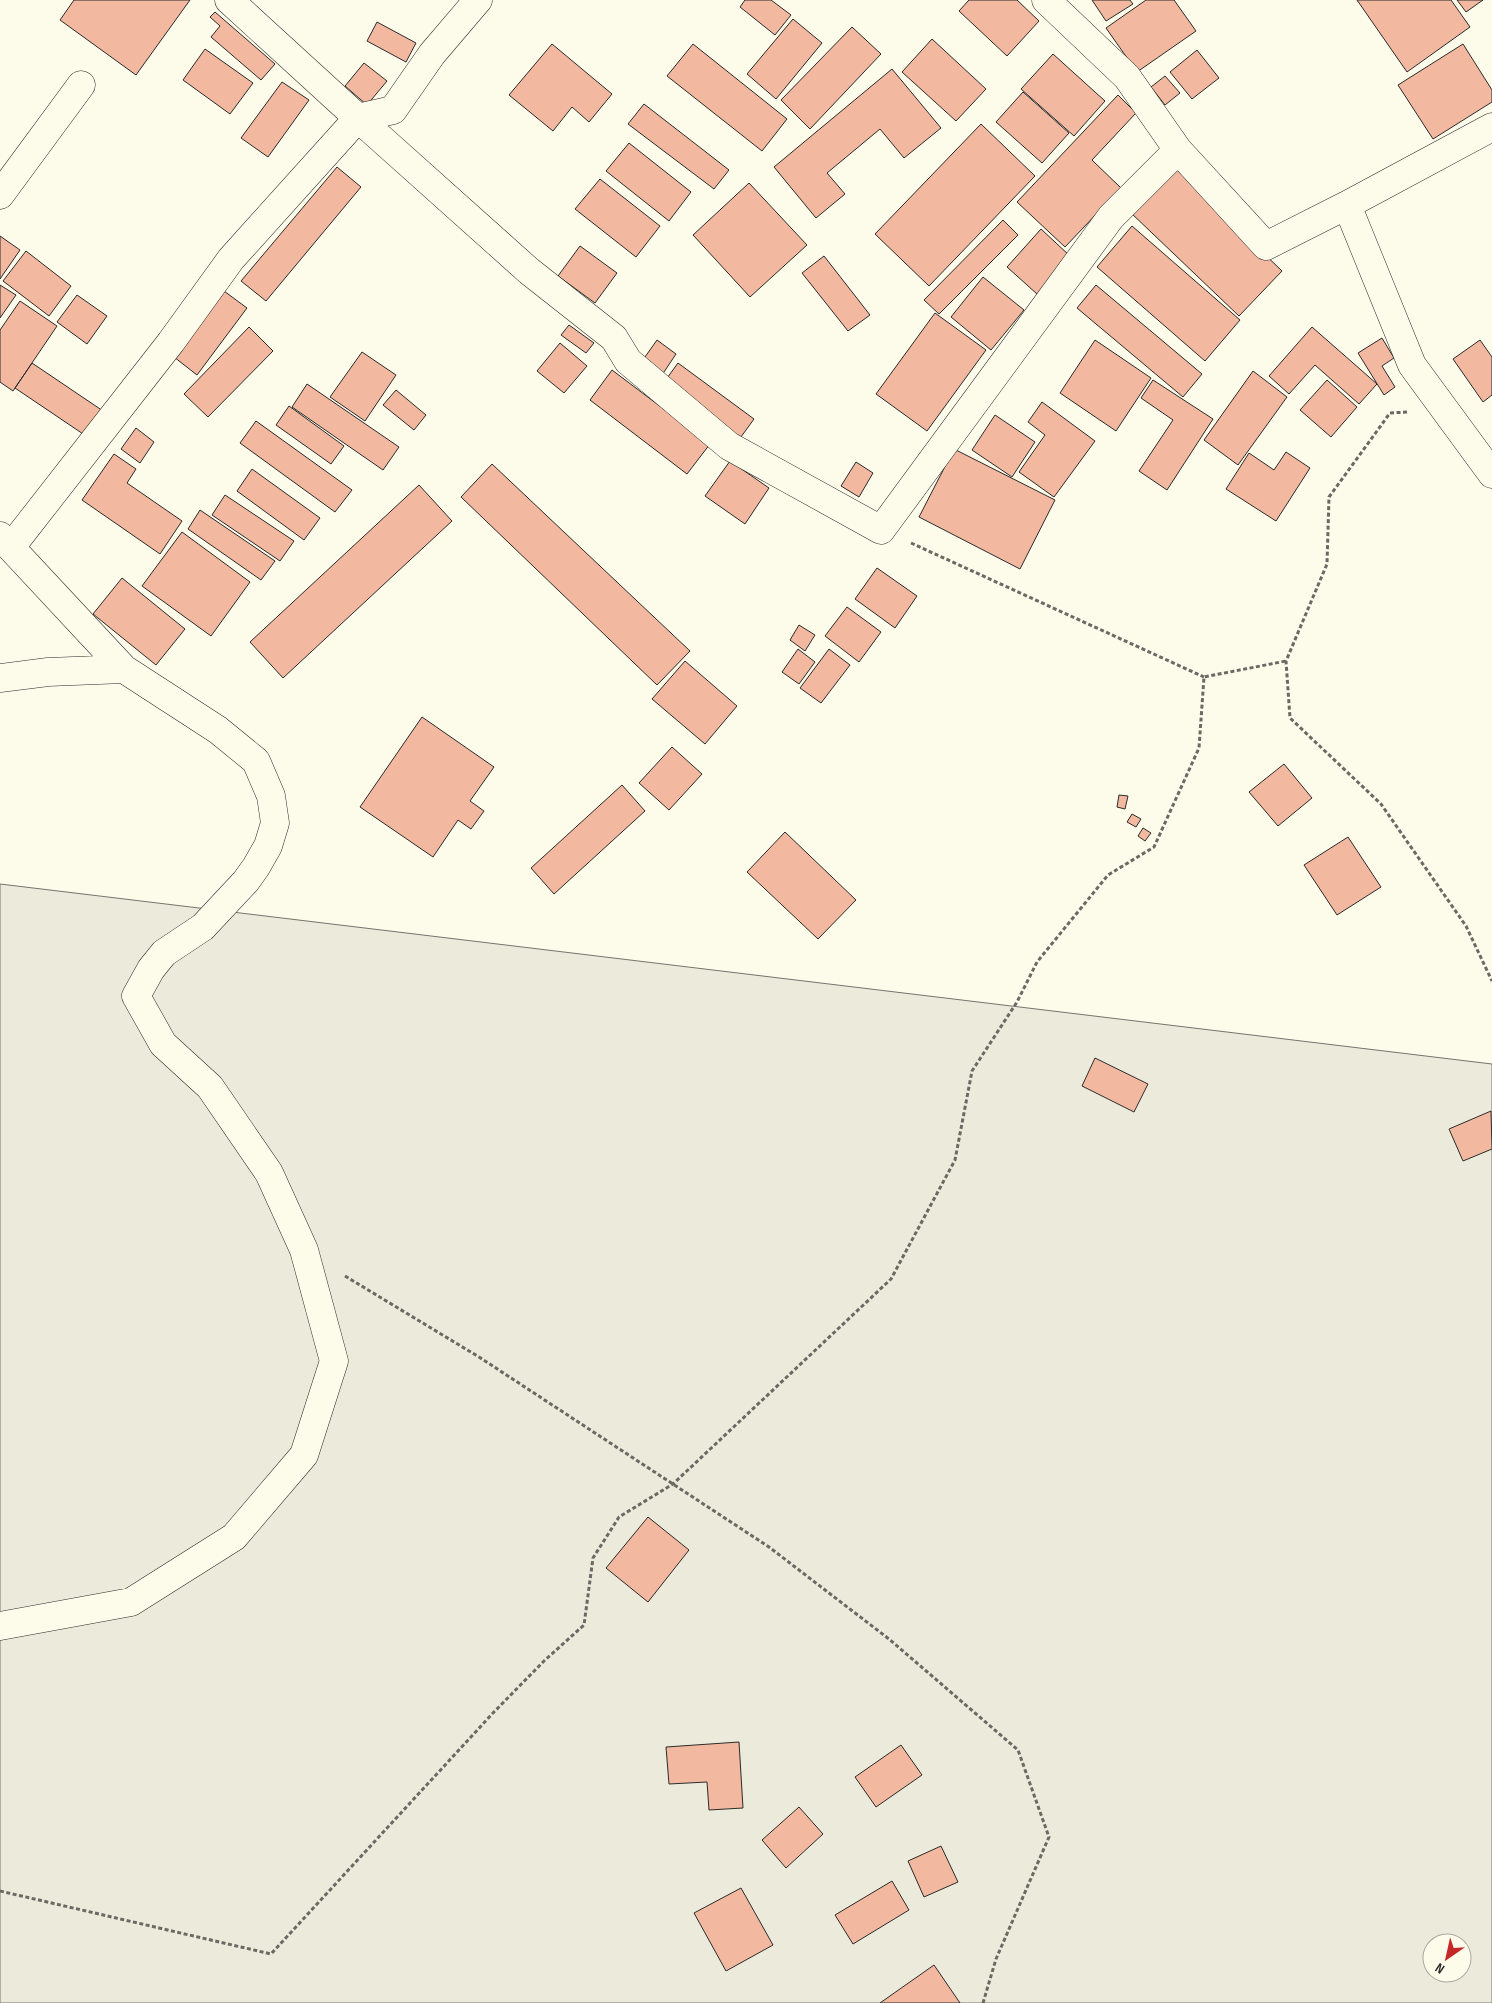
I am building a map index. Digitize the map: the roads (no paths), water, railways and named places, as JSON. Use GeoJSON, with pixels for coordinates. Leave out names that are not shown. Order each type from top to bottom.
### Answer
{"type":"FeatureCollection","features":[{"type":"Feature","properties":{"kind":"street"},"geometry":{"type":"LineString","coordinates":[[229,0],[529,270],[614,338],[628,361],[729,446],[881,530],[1110,217],[1178,150]]}},
{"type":"Feature","properties":{"kind":"street"},"geometry":{"type":"LineString","coordinates":[[0,1626],[131,1602],[234,1537],[304,1455],[334,1361],[304,1250],[269,1172],[210,1087],[163,1044],[136,996],[151,969],[164,953],[203,927],[246,881],[268,846],[275,823],[271,796],[256,761],[218,730],[124,669],[5,541],[171,342],[231,259],[358,118],[393,110],[432,54],[478,0]]}},
{"type":"Feature","properties":{"kind":"street"},"geometry":{"type":"LineString","coordinates":[[1046,0],[1126,77],[1178,150],[1266,246],[1492,127]]}},
{"type":"Feature","properties":{"kind":"street"},"geometry":{"type":"LineString","coordinates":[[0,195],[81,85]]}},
{"type":"Feature","properties":{"kind":"street"},"geometry":{"type":"LineString","coordinates":[[1347,205],[1412,365],[1492,474]]}},
{"type":"Feature","properties":{"kind":"street"},"geometry":{"type":"LineString","coordinates":[[0,678],[48,672],[124,669]]}}]}
